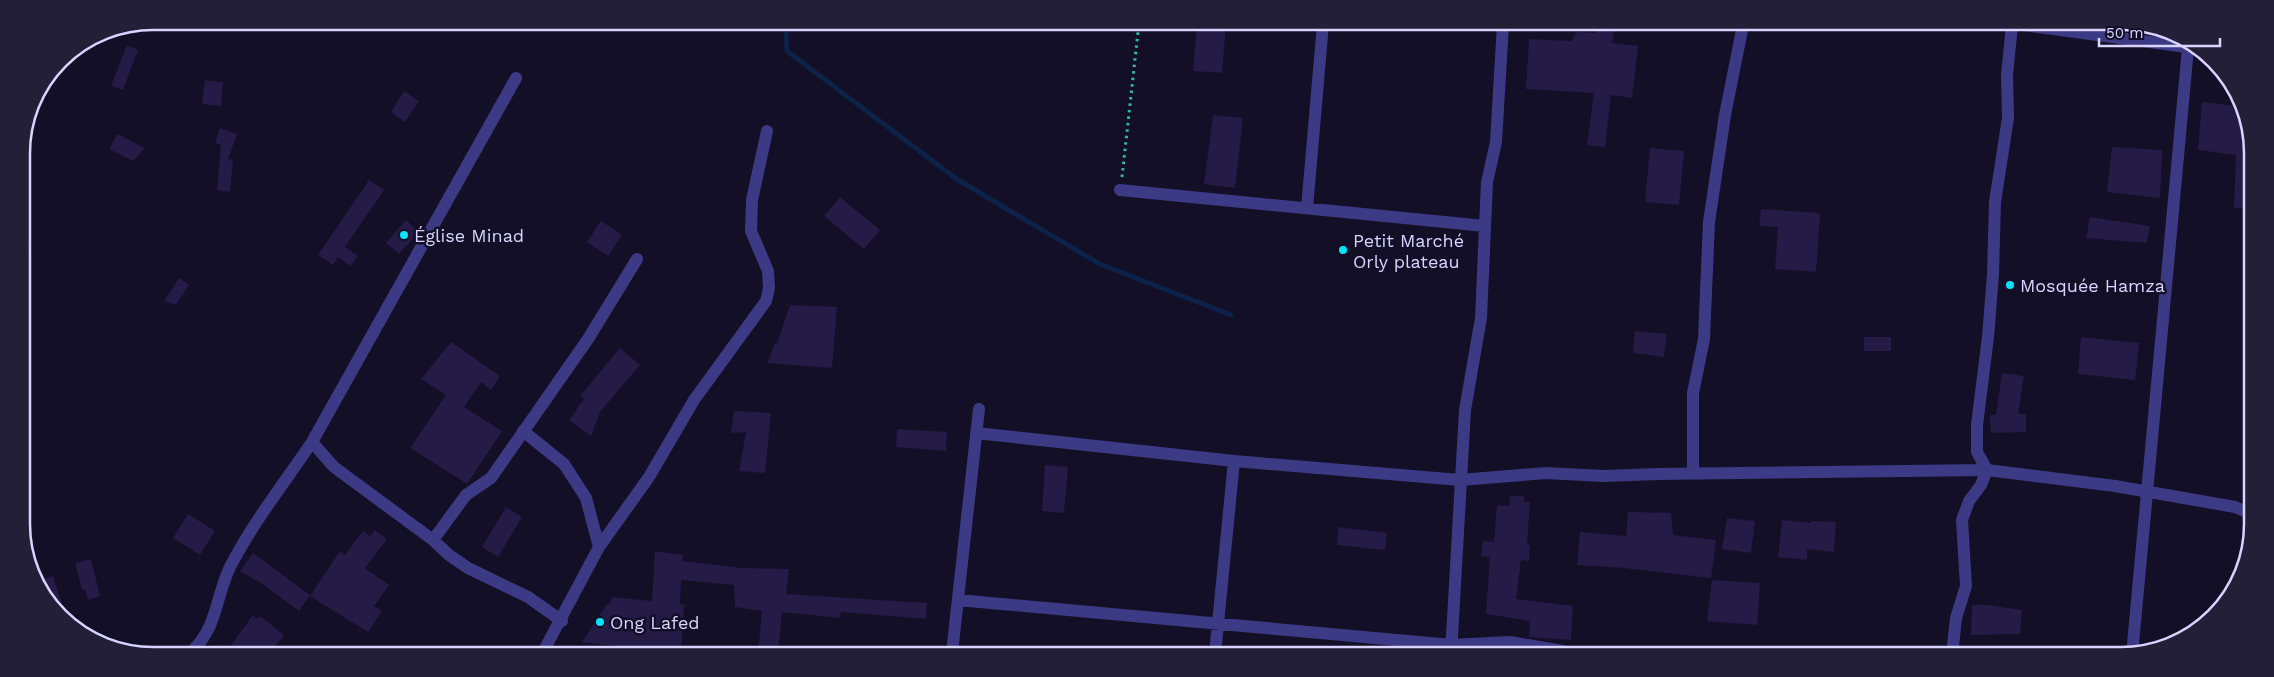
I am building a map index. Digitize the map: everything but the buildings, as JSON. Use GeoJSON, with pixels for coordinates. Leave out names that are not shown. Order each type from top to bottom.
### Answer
{"type":"FeatureCollection","features":[{"type":"Feature","properties":{"kind":"street"},"geometry":{"type":"LineString","coordinates":[[1307,208],[1322,30]]}},
{"type":"Feature","properties":{"kind":"street"},"geometry":{"type":"LineString","coordinates":[[1451,647],[1465,410],[1481,318],[1487,182],[1496,142],[1503,30]]}},
{"type":"Feature","properties":{"kind":"street"},"geometry":{"type":"LineString","coordinates":[[1693,474],[1693,393],[1704,339],[1709,222],[1725,114],[1742,30]]}},
{"type":"Feature","properties":{"kind":"street"},"geometry":{"type":"LineString","coordinates":[[1987,470],[1977,452],[1977,425],[1988,337],[1996,202],[2008,118],[2007,75],[2012,30]]}},
{"type":"Feature","properties":{"kind":"street"},"geometry":{"type":"LineString","coordinates":[[2060,30],[2181,47]]}},
{"type":"Feature","properties":{"kind":"street"},"geometry":{"type":"LineString","coordinates":[[2133,647],[2191,53]]}},
{"type":"Feature","properties":{"kind":"street"},"geometry":{"type":"LineString","coordinates":[[196,647],[209,630],[231,565],[275,495],[312,442],[516,78]]}},
{"type":"Feature","properties":{"kind":"street"},"geometry":{"type":"LineString","coordinates":[[546,647],[562,621],[599,547],[649,477],[694,400],[766,301],[769,288],[768,271],[751,230],[752,200],[767,131]]}},
{"type":"Feature","properties":{"kind":"street"},"geometry":{"type":"LineString","coordinates":[[1120,190],[1485,226]]}},
{"type":"Feature","properties":{"kind":"street"},"geometry":{"type":"LineString","coordinates":[[433,540],[466,495],[490,478],[588,339],[637,259]]}},
{"type":"Feature","properties":{"kind":"street"},"geometry":{"type":"LineString","coordinates":[[953,647],[979,409]]}},
{"type":"Feature","properties":{"kind":"street"},"geometry":{"type":"LineString","coordinates":[[523,431],[564,464],[586,498],[599,547]]}},
{"type":"Feature","properties":{"kind":"street"},"geometry":{"type":"LineString","coordinates":[[976,433],[1234,461],[1460,480],[1546,473],[1604,476],[1987,470],[2148,492],[2235,507],[2244,511]]}},
{"type":"Feature","properties":{"kind":"street"},"geometry":{"type":"LineString","coordinates":[[312,442],[334,468],[433,540],[449,555],[468,568],[528,597],[562,621]]}},
{"type":"Feature","properties":{"kind":"street"},"geometry":{"type":"LineString","coordinates":[[1216,647],[1234,461]]}},
{"type":"Feature","properties":{"kind":"street"},"geometry":{"type":"LineString","coordinates":[[1953,647],[1956,618],[1966,586],[1962,520],[1969,501],[1981,485],[1987,470]]}},
{"type":"Feature","properties":{"kind":"street"},"geometry":{"type":"LineString","coordinates":[[958,600],[1218,624],[1432,647]]}},
{"type":"Feature","properties":{"kind":"street"},"geometry":{"type":"LineString","coordinates":[[1468,647],[1510,642],[1539,647]]}},
{"type":"Feature","properties":{"kind":"path"},"geometry":{"type":"LineString","coordinates":[[1120,190],[1138,30]]}},
{"type":"Feature","properties":{"kind":"waterway"},"geometry":{"type":"LineString","coordinates":[[785,30],[787,51],[958,180],[1100,264],[1231,315]]}},
{"type":"Feature","properties":{"kind":"place","name":"Église Minad"},"geometry":{"type":"Point","coordinates":[404,235]}},
{"type":"Feature","properties":{"kind":"place","name":"Petit Marché Orly plateau"},"geometry":{"type":"Point","coordinates":[1343,250]}},
{"type":"Feature","properties":{"kind":"place","name":"Mosquée Hamza"},"geometry":{"type":"Point","coordinates":[2010,285]}},
{"type":"Feature","properties":{"kind":"place","name":"Ong Lafed"},"geometry":{"type":"Point","coordinates":[600,622]}}]}
